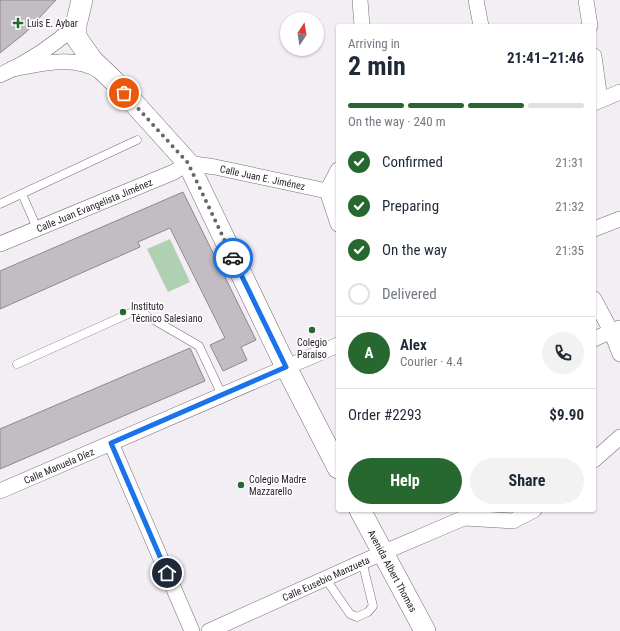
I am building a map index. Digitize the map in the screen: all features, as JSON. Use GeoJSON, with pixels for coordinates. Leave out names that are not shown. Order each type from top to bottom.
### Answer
{"type":"FeatureCollection","features":[{"type":"Feature","properties":{"kind":"main road"},"geometry":{"type":"LineString","coordinates":[[82,0],[76,25],[76,37],[92,60],[114,81],[188,163],[286,367],[336,464]]}},
{"type":"Feature","properties":{"kind":"main road","name":"Avenida Albert Thomas"},"geometry":{"type":"LineString","coordinates":[[361,512],[425,631]]}},
{"type":"Feature","properties":{"kind":"street"},"geometry":{"type":"LineString","coordinates":[[360,0],[362,24]]}},
{"type":"Feature","properties":{"kind":"street"},"geometry":{"type":"LineString","coordinates":[[476,0],[480,24]]}},
{"type":"Feature","properties":{"kind":"street"},"geometry":{"type":"LineString","coordinates":[[586,0],[590,24]]}},
{"type":"Feature","properties":{"kind":"street"},"geometry":{"type":"LineString","coordinates":[[6,72],[67,33],[76,25]]}},
{"type":"Feature","properties":{"kind":"street"},"geometry":{"type":"LineString","coordinates":[[6,72],[60,62],[79,63],[93,66],[114,81]]}},
{"type":"Feature","properties":{"kind":"street"},"geometry":{"type":"LineString","coordinates":[[596,86],[597,101],[620,92]]}},
{"type":"Feature","properties":{"kind":"street","name":"Calle Juan E. Jiménez"},"geometry":{"type":"LineString","coordinates":[[188,163],[333,191]]}},
{"type":"Feature","properties":{"kind":"street","name":"Calle Juan Evangelista Jiménez"},"geometry":{"type":"LineString","coordinates":[[0,244],[174,172],[188,163]]}},
{"type":"Feature","properties":{"kind":"street"},"geometry":{"type":"LineString","coordinates":[[336,178],[333,191],[336,211]]}},
{"type":"Feature","properties":{"kind":"street"},"geometry":{"type":"LineString","coordinates":[[596,228],[620,219]]}},
{"type":"Feature","properties":{"kind":"street"},"geometry":{"type":"LineString","coordinates":[[596,302],[615,329],[620,354]]}},
{"type":"Feature","properties":{"kind":"street"},"geometry":{"type":"LineString","coordinates":[[596,338],[615,329]]}},
{"type":"Feature","properties":{"kind":"street","name":"Calle Manuela Díez"},"geometry":{"type":"LineString","coordinates":[[0,490],[336,346]]}},
{"type":"Feature","properties":{"kind":"street"},"geometry":{"type":"LineString","coordinates":[[596,458],[620,437]]}},
{"type":"Feature","properties":{"kind":"street"},"geometry":{"type":"LineString","coordinates":[[111,443],[192,631]]}},
{"type":"Feature","properties":{"kind":"street","name":"Calle Eusebio Manzueta"},"geometry":{"type":"LineString","coordinates":[[209,631],[325,578],[464,518],[484,514],[513,521],[530,512]]}},
{"type":"Feature","properties":{"kind":"lane"},"geometry":{"type":"LineString","coordinates":[[0,204],[137,140]]}},
{"type":"Feature","properties":{"kind":"lane"},"geometry":{"type":"LineString","coordinates":[[22,194],[37,228]]}},
{"type":"Feature","properties":{"kind":"lane"},"geometry":{"type":"LineString","coordinates":[[17,364],[137,310],[199,346],[222,395]]}},
{"type":"Feature","properties":{"kind":"lane"},"geometry":{"type":"LineString","coordinates":[[325,578],[350,614],[357,617],[368,612],[373,606],[362,562]]}},
{"type":"Feature","properties":{"kind":"green space"},"geometry":{"type":"Polygon","coordinates":[[[170,239],[190,282],[168,292],[147,249],[170,239]]]}},
{"type":"Feature","properties":{"kind":"building","name":"Luis E. Aybar"},"geometry":{"type":"Polygon","coordinates":[[[0,0],[56,0],[25,33],[0,53],[0,0]]]}},
{"type":"Feature","properties":{"kind":"building"},"geometry":{"type":"Polygon","coordinates":[[[183,192],[256,340],[241,347],[247,360],[223,371],[210,345],[225,338],[170,228],[138,242],[140,247],[0,309],[0,271],[183,192]]]}},
{"type":"Feature","properties":{"kind":"building"},"geometry":{"type":"Polygon","coordinates":[[[190,348],[205,381],[0,469],[0,429],[190,348]]]}},
{"type":"Feature","properties":{"kind":"way so far"},"geometry":{"type":"LineString","coordinates":[[124,93],[188,163],[233,258]]}},
{"type":"Feature","properties":{"kind":"place","name":"Luis E. Aybar"},"geometry":{"type":"Point","coordinates":[18,23]}},
{"type":"Feature","properties":{"kind":"place","name":"Instituto Técnico Salesiano"},"geometry":{"type":"Point","coordinates":[123,312]}},
{"type":"Feature","properties":{"kind":"place","name":"Colegio Paraiso"},"geometry":{"type":"Point","coordinates":[312,330]}},
{"type":"Feature","properties":{"kind":"place","name":"Colegio Madre Mazzarello"},"geometry":{"type":"Point","coordinates":[241,485]}},
{"type":"Feature","properties":{"kind":"route"},"geometry":{"type":"LineString","coordinates":[[167,573],[111,443],[286,367],[233,258]]}}]}
